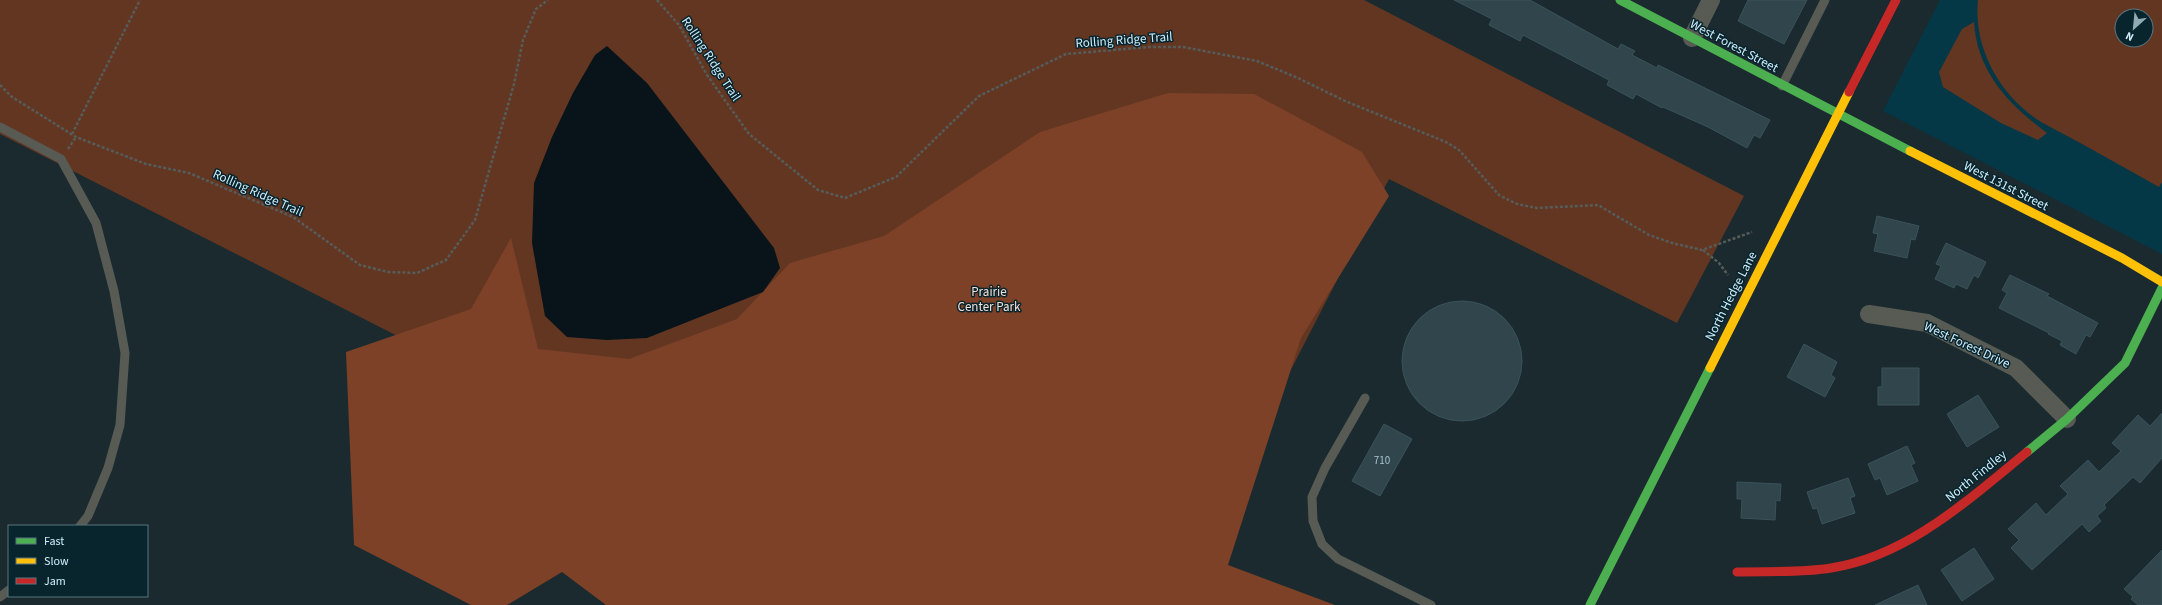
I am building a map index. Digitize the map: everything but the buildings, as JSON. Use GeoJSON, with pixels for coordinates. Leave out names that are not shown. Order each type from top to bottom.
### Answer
{"type":"FeatureCollection","features":[{"type":"Feature","properties":{"kind":"street","name":"West Forest Street"},"geometry":{"type":"LineString","coordinates":[[1620,0],[1837,115]]}},
{"type":"Feature","properties":{"kind":"street"},"geometry":{"type":"LineString","coordinates":[[1692,38],[1711,0]]}},
{"type":"Feature","properties":{"kind":"street","name":"North Hedge Lane"},"geometry":{"type":"LineString","coordinates":[[1590,605],[1896,0]]}},
{"type":"Feature","properties":{"kind":"street","name":"West 131st Street"},"geometry":{"type":"LineString","coordinates":[[1837,115],[2122,258],[2162,282]]}},
{"type":"Feature","properties":{"kind":"street","name":"North Findley"},"geometry":{"type":"LineString","coordinates":[[1737,572],[1831,568],[1883,554],[1952,513],[2067,419],[2125,363],[2162,288]]}},
{"type":"Feature","properties":{"kind":"street","name":"West Forest Drive"},"geometry":{"type":"LineString","coordinates":[[1869,314],[1927,324],[2016,368],[2067,419]]}},
{"type":"Feature","properties":{"kind":"lane"},"geometry":{"type":"LineString","coordinates":[[1782,86],[1825,0]]}},
{"type":"Feature","properties":{"kind":"lane"},"geometry":{"type":"LineString","coordinates":[[0,127],[61,159],[96,223],[114,292],[125,353],[120,425],[108,468],[88,516],[81,525]]}},
{"type":"Feature","properties":{"kind":"lane"},"geometry":{"type":"LineString","coordinates":[[1365,398],[1325,468],[1312,497],[1313,521],[1322,544],[1338,558],[1431,605]]}},
{"type":"Feature","properties":{"kind":"lane"},"geometry":{"type":"LineString","coordinates":[[0,597],[8,591]]}},
{"type":"Feature","properties":{"kind":"path"},"geometry":{"type":"LineString","coordinates":[[72,134],[140,0]]}},
{"type":"Feature","properties":{"kind":"path","name":"Rolling Ridge Trail"},"geometry":{"type":"LineString","coordinates":[[0,85],[12,97],[72,134],[146,164],[189,173],[293,217],[360,265],[388,272],[417,273],[446,260],[475,220],[514,84],[523,40],[536,9],[548,0]]}},
{"type":"Feature","properties":{"kind":"path","name":"Rolling Ridge Trail"},"geometry":{"type":"LineString","coordinates":[[657,0],[679,25],[707,75],[749,134],[818,190],[845,198],[896,178],[979,96],[1066,54],[1149,47],[1183,47],[1257,61],[1298,78],[1345,101],[1446,142],[1459,150],[1499,195],[1517,204],[1538,208],[1598,205],[1649,235],[1672,243],[1702,250],[1719,263],[1728,275]]}},
{"type":"Feature","properties":{"kind":"path"},"geometry":{"type":"LineString","coordinates":[[1702,250],[1752,232]]}},
{"type":"Feature","properties":{"kind":"shaded area"},"geometry":{"type":"Polygon","coordinates":[[[1940,0],[2162,0],[2162,254],[1883,111],[1940,0]]]}},
{"type":"Feature","properties":{"kind":"shaded area"},"geometry":{"type":"Polygon","coordinates":[[[607,46],[647,83],[774,248],[780,268],[763,292],[647,338],[607,340],[567,337],[545,316],[532,243],[534,183],[552,137],[573,93],[595,55],[607,46]]]}},
{"type":"Feature","properties":{"kind":"green space","name":"Prairie Center Park"},"geometry":{"type":"Polygon","coordinates":[[[0,0],[1364,0],[1744,196],[1677,323],[1389,179],[1170,605],[927,605],[0,134],[0,0]]]}},
{"type":"Feature","properties":{"kind":"green space"},"geometry":{"type":"Polygon","coordinates":[[[1978,0],[2162,0],[2162,182],[2159,187],[2041,122],[2026,111],[2013,99],[1992,69],[1980,36],[1978,0]]]}},
{"type":"Feature","properties":{"kind":"green space"},"geometry":{"type":"Polygon","coordinates":[[[1974,22],[1976,40],[1988,72],[2008,99],[2047,133],[2038,140],[2001,123],[1943,87],[1939,72],[1962,29],[1974,22]]]}},
{"type":"Feature","properties":{"kind":"green space"},"geometry":{"type":"Polygon","coordinates":[[[1168,93],[1254,94],[1362,152],[1389,196],[1301,338],[1228,565],[1335,605],[606,605],[562,572],[507,605],[471,605],[354,545],[346,352],[471,309],[511,238],[538,349],[629,359],[737,319],[790,263],[884,236],[1040,132],[1168,93]]]}},
{"type":"Feature","properties":{"kind":"traffic: fast"},"geometry":{"type":"LineString","coordinates":[[1620,0],[1910,151]]}},
{"type":"Feature","properties":{"kind":"traffic: fast"},"geometry":{"type":"LineString","coordinates":[[2027,452],[2067,419],[2125,363],[2162,288]]}},
{"type":"Feature","properties":{"kind":"traffic: fast"},"geometry":{"type":"LineString","coordinates":[[1590,605],[1710,368]]}},
{"type":"Feature","properties":{"kind":"traffic: slow"},"geometry":{"type":"LineString","coordinates":[[1710,368],[1849,92]]}},
{"type":"Feature","properties":{"kind":"traffic: slow"},"geometry":{"type":"LineString","coordinates":[[1910,151],[2122,258],[2162,282]]}},
{"type":"Feature","properties":{"kind":"traffic: jam"},"geometry":{"type":"LineString","coordinates":[[1849,92],[1896,0]]}},
{"type":"Feature","properties":{"kind":"traffic: jam"},"geometry":{"type":"LineString","coordinates":[[1737,572],[1820,570],[1859,561],[1886,551],[1912,538],[1936,523],[1960,506],[2027,452]]}}]}
